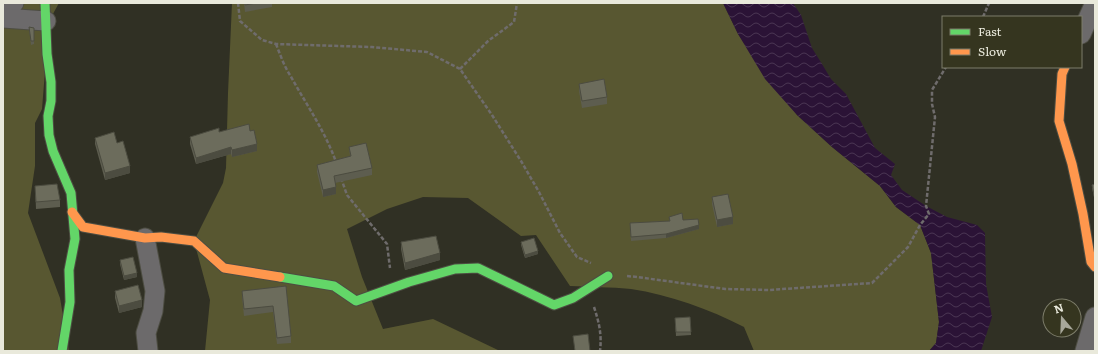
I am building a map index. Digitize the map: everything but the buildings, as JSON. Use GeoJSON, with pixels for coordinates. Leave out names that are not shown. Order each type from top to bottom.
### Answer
{"type":"FeatureCollection","features":[{"type":"Feature","properties":{"kind":"street"},"geometry":{"type":"LineString","coordinates":[[3,13],[14,3]]}},
{"type":"Feature","properties":{"kind":"street"},"geometry":{"type":"LineString","coordinates":[[1082,32],[1095,4]]}},
{"type":"Feature","properties":{"kind":"street"},"geometry":{"type":"LineString","coordinates":[[3,18],[45,12],[47,54],[51,82],[51,101],[48,116],[49,135],[53,151],[71,193],[75,239],[69,270],[70,302],[62,351]]}},
{"type":"Feature","properties":{"kind":"street"},"geometry":{"type":"LineString","coordinates":[[1065,68],[1062,74],[1059,121],[1072,164],[1083,214],[1091,262],[1095,267]]}},
{"type":"Feature","properties":{"kind":"street"},"geometry":{"type":"LineString","coordinates":[[72,212],[83,227],[145,238],[161,237],[194,241],[224,268],[334,286],[356,301],[409,282],[455,269],[478,268],[554,305],[573,298],[608,276]]}},
{"type":"Feature","properties":{"kind":"street"},"geometry":{"type":"LineString","coordinates":[[145,238],[155,291],[154,312],[146,333],[148,351]]}},
{"type":"Feature","properties":{"kind":"street"},"geometry":{"type":"LineString","coordinates":[[1085,351],[1095,317]]}},
{"type":"Feature","properties":{"kind":"path"},"geometry":{"type":"LineString","coordinates":[[238,3],[240,21],[262,40],[276,44],[372,47],[427,52],[460,69],[492,115],[521,161],[560,232],[577,257],[599,266],[608,276],[637,277],[725,289],[769,290],[872,283],[908,247],[920,225],[929,214],[926,206],[935,116],[932,104],[932,90],[945,68]]}},
{"type":"Feature","properties":{"kind":"path"},"geometry":{"type":"LineString","coordinates":[[460,69],[488,41],[514,22],[517,3]]}},
{"type":"Feature","properties":{"kind":"path"},"geometry":{"type":"LineString","coordinates":[[983,16],[989,3]]}},
{"type":"Feature","properties":{"kind":"path"},"geometry":{"type":"LineString","coordinates":[[276,44],[289,74],[304,97],[330,144],[337,166]]}},
{"type":"Feature","properties":{"kind":"path"},"geometry":{"type":"LineString","coordinates":[[340,173],[347,195],[387,244],[392,288]]}},
{"type":"Feature","properties":{"kind":"path"},"geometry":{"type":"LineString","coordinates":[[573,298],[593,302],[599,321],[601,337],[600,351]]}},
{"type":"Feature","properties":{"kind":"shaded area"},"geometry":{"type":"Polygon","coordinates":[[[3,3],[59,3],[49,21],[42,109],[35,123],[35,166],[28,213],[60,298],[69,351],[3,351],[3,3]]]}},
{"type":"Feature","properties":{"kind":"shaded area"},"geometry":{"type":"Polygon","coordinates":[[[232,3],[723,3],[738,34],[797,115],[832,147],[880,186],[896,207],[920,225],[931,253],[939,322],[936,343],[929,351],[754,351],[744,327],[717,314],[675,299],[631,289],[570,286],[536,235],[521,236],[468,198],[423,197],[387,209],[347,229],[362,277],[383,329],[433,319],[500,351],[205,351],[210,300],[194,241],[223,183],[226,168],[232,3]]]}},
{"type":"Feature","properties":{"kind":"water"},"geometry":{"type":"Polygon","coordinates":[[[723,3],[793,3],[801,15],[812,48],[831,79],[846,94],[875,148],[895,164],[891,175],[902,190],[926,206],[947,217],[977,225],[985,233],[986,284],[992,317],[981,351],[929,351],[936,343],[939,322],[931,253],[920,225],[896,207],[880,186],[832,147],[797,115],[765,79],[738,34],[723,3]]]}},
{"type":"Feature","properties":{"kind":"traffic: fast"},"geometry":{"type":"LineString","coordinates":[[45,3],[47,54],[51,82],[51,101],[48,116],[49,135],[53,151],[71,193],[75,239],[69,270],[70,302],[62,351]]}},
{"type":"Feature","properties":{"kind":"traffic: fast"},"geometry":{"type":"LineString","coordinates":[[280,277],[334,286],[356,301],[409,282],[455,269],[478,268],[554,305],[573,298],[608,276]]}},
{"type":"Feature","properties":{"kind":"traffic: slow"},"geometry":{"type":"LineString","coordinates":[[1065,68],[1062,74],[1059,121],[1072,164],[1083,214],[1091,262],[1095,267]]}},
{"type":"Feature","properties":{"kind":"traffic: slow"},"geometry":{"type":"LineString","coordinates":[[72,212],[83,227],[145,238],[161,237],[194,241],[224,268],[280,277]]}}]}
